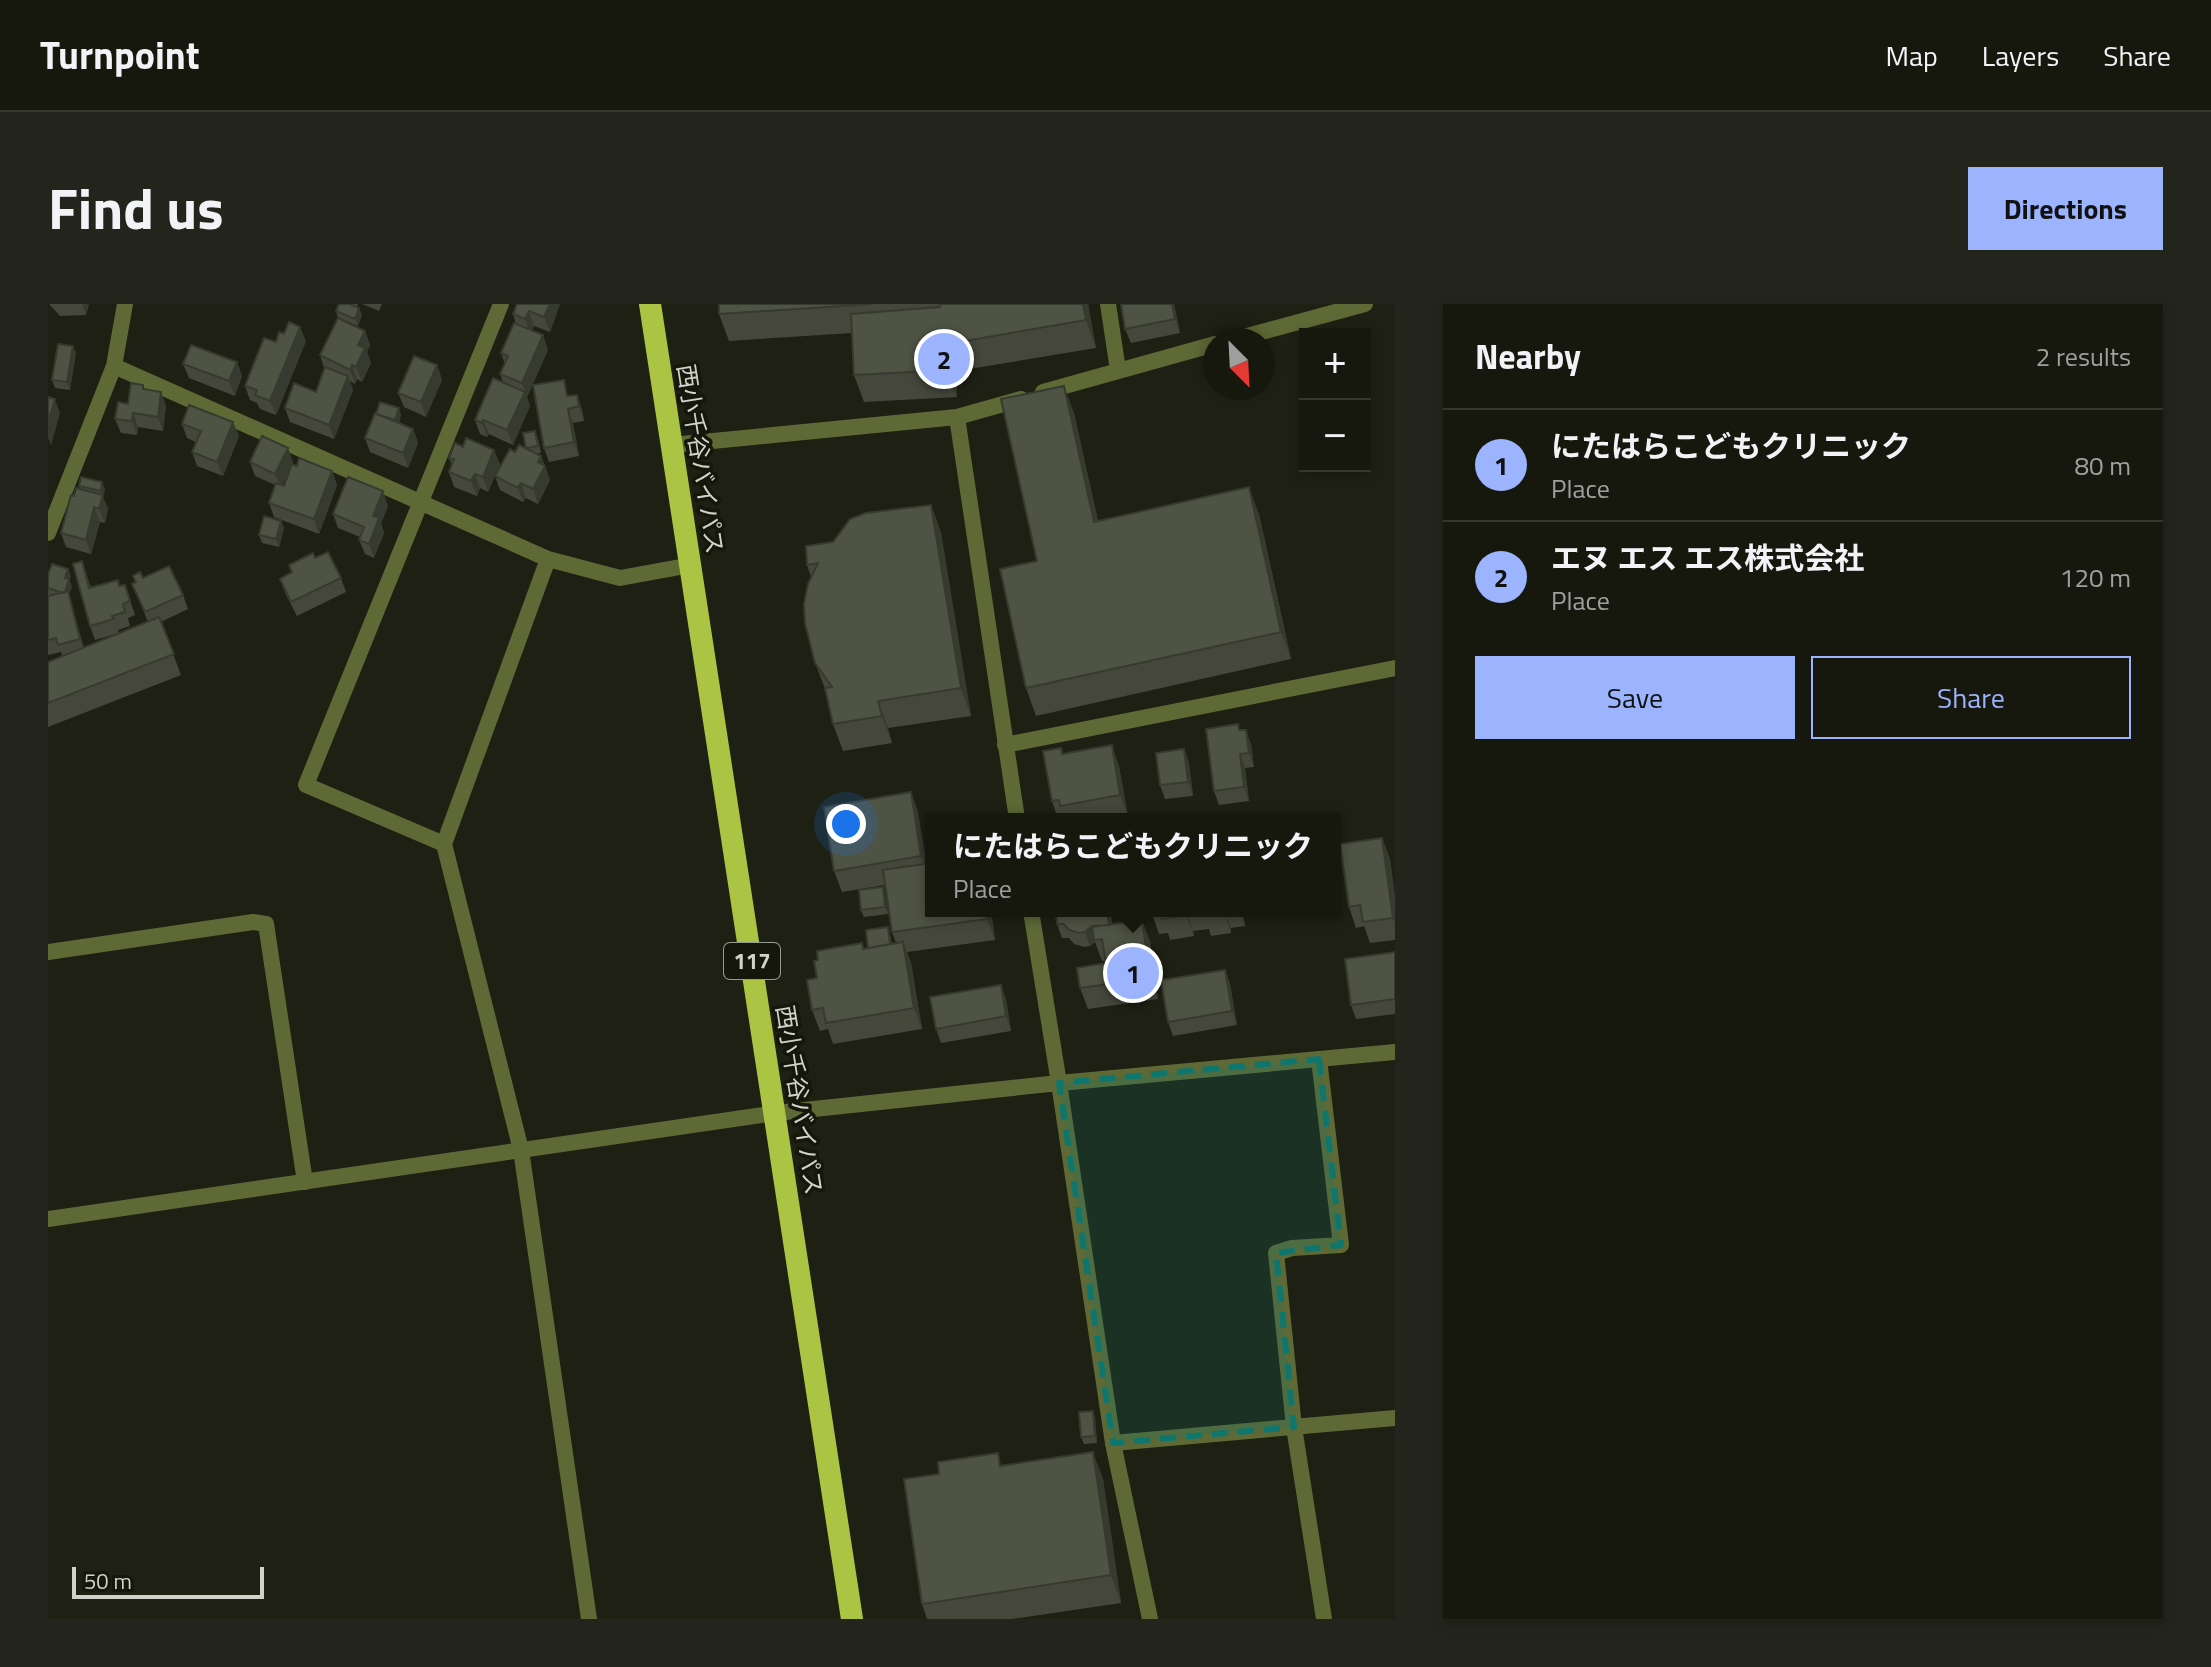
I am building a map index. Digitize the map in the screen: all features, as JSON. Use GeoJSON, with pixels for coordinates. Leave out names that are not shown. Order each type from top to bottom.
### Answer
{"type":"FeatureCollection","features":[{"type":"Feature","properties":{"kind":"highway","name":"西小千谷バイパス"},"geometry":{"type":"LineString","coordinates":[[650,304],[852,1619]]}},
{"type":"Feature","properties":{"kind":"street"},"geometry":{"type":"LineString","coordinates":[[48,533],[114,366],[125,304]]}},
{"type":"Feature","properties":{"kind":"street"},"geometry":{"type":"LineString","coordinates":[[444,844],[306,785],[501,304]]}},
{"type":"Feature","properties":{"kind":"street"},"geometry":{"type":"LineString","coordinates":[[1108,304],[1118,370]]}},
{"type":"Feature","properties":{"kind":"street"},"geometry":{"type":"LineString","coordinates":[[1275,328],[1365,304]]}},
{"type":"Feature","properties":{"kind":"street"},"geometry":{"type":"LineString","coordinates":[[672,445],[957,417],[1203,347]]}},
{"type":"Feature","properties":{"kind":"street"},"geometry":{"type":"LineString","coordinates":[[114,366],[548,559],[620,578],[691,565]]}},
{"type":"Feature","properties":{"kind":"street"},"geometry":{"type":"LineString","coordinates":[[957,417],[1016,813]]}},
{"type":"Feature","properties":{"kind":"street"},"geometry":{"type":"LineString","coordinates":[[548,559],[444,844],[521,1150],[589,1619]]}},
{"type":"Feature","properties":{"kind":"street"},"geometry":{"type":"LineString","coordinates":[[1005,745],[1395,668]]}},
{"type":"Feature","properties":{"kind":"street"},"geometry":{"type":"LineString","coordinates":[[1032,917],[1113,1443],[1150,1619]]}},
{"type":"Feature","properties":{"kind":"street"},"geometry":{"type":"LineString","coordinates":[[48,952],[253,922],[266,924],[305,1182]]}},
{"type":"Feature","properties":{"kind":"street"},"geometry":{"type":"LineString","coordinates":[[48,1219],[776,1113],[1395,1052]]}},
{"type":"Feature","properties":{"kind":"street"},"geometry":{"type":"LineString","coordinates":[[1319,1059],[1341,1245],[1292,1248],[1276,1253],[1294,1427],[1324,1619]]}},
{"type":"Feature","properties":{"kind":"street"},"geometry":{"type":"LineString","coordinates":[[1113,1443],[1395,1418]]}},
{"type":"Feature","properties":{"kind":"highlighted area"},"geometry":{"type":"Polygon","coordinates":[[[1319,1059],[1341,1245],[1276,1253],[1294,1427],[1113,1443],[1059,1083],[1319,1059]]]}},
{"type":"Feature","properties":{"kind":"building"},"geometry":{"type":"Polygon","coordinates":[[[339,304],[359,308],[355,319],[336,311],[339,304]]]}},
{"type":"Feature","properties":{"kind":"building"},"geometry":{"type":"Polygon","coordinates":[[[517,304],[550,304],[544,317],[529,311],[525,319],[513,314],[517,304]]]}},
{"type":"Feature","properties":{"kind":"building"},"geometry":{"type":"Polygon","coordinates":[[[719,304],[872,304],[719,314],[719,304]]]}},
{"type":"Feature","properties":{"kind":"building"},"geometry":{"type":"Polygon","coordinates":[[[939,304],[1083,304],[1086,320],[947,344],[947,370],[854,375],[851,314],[940,307],[939,304]]]}},
{"type":"Feature","properties":{"kind":"building"},"geometry":{"type":"Polygon","coordinates":[[[1121,304],[1172,304],[1175,319],[1125,329],[1121,304]]]}},
{"type":"Feature","properties":{"kind":"building"},"geometry":{"type":"Polygon","coordinates":[[[338,318],[365,331],[358,345],[365,348],[356,367],[352,365],[350,370],[320,355],[338,318]]]}},
{"type":"Feature","properties":{"kind":"building"},"geometry":{"type":"Polygon","coordinates":[[[289,322],[300,327],[270,401],[255,395],[257,390],[245,386],[264,338],[276,342],[279,332],[284,334],[289,322]]]}},
{"type":"Feature","properties":{"kind":"building"},"geometry":{"type":"Polygon","coordinates":[[[514,323],[543,335],[522,383],[500,374],[508,356],[501,353],[514,323]]]}},
{"type":"Feature","properties":{"kind":"building"},"geometry":{"type":"Polygon","coordinates":[[[58,344],[73,346],[67,382],[52,380],[58,344]]]}},
{"type":"Feature","properties":{"kind":"building"},"geometry":{"type":"Polygon","coordinates":[[[191,345],[237,362],[229,381],[183,364],[191,345]]]}},
{"type":"Feature","properties":{"kind":"building"},"geometry":{"type":"Polygon","coordinates":[[[414,356],[437,365],[421,402],[398,393],[414,356]]]}},
{"type":"Feature","properties":{"kind":"building"},"geometry":{"type":"Polygon","coordinates":[[[325,367],[348,376],[329,425],[285,408],[294,383],[316,392],[325,367]]]}},
{"type":"Feature","properties":{"kind":"building"},"geometry":{"type":"Polygon","coordinates":[[[493,378],[525,392],[507,430],[475,420],[493,378]]]}},
{"type":"Feature","properties":{"kind":"building"},"geometry":{"type":"Polygon","coordinates":[[[564,380],[567,396],[577,395],[579,406],[568,409],[574,442],[544,448],[533,385],[564,380]]]}},
{"type":"Feature","properties":{"kind":"building"},"geometry":{"type":"Polygon","coordinates":[[[131,383],[161,392],[158,417],[133,413],[132,421],[115,419],[118,402],[128,404],[131,383]]]}},
{"type":"Feature","properties":{"kind":"building"},"geometry":{"type":"Polygon","coordinates":[[[1064,386],[1094,522],[1249,487],[1281,632],[1026,688],[1000,569],[1037,561],[1001,399],[1064,386]]]}},
{"type":"Feature","properties":{"kind":"building"},"geometry":{"type":"Polygon","coordinates":[[[48,397],[55,399],[48,423],[48,397]]]}},
{"type":"Feature","properties":{"kind":"building"},"geometry":{"type":"Polygon","coordinates":[[[380,402],[399,408],[395,420],[376,414],[380,402]]]}},
{"type":"Feature","properties":{"kind":"building"},"geometry":{"type":"Polygon","coordinates":[[[189,405],[233,422],[217,462],[192,452],[201,431],[182,424],[189,405]]]}},
{"type":"Feature","properties":{"kind":"building"},"geometry":{"type":"Polygon","coordinates":[[[375,413],[413,429],[403,453],[365,438],[375,413]]]}},
{"type":"Feature","properties":{"kind":"building"},"geometry":{"type":"Polygon","coordinates":[[[535,431],[538,446],[526,448],[523,433],[535,431]]]}},
{"type":"Feature","properties":{"kind":"building"},"geometry":{"type":"Polygon","coordinates":[[[262,436],[288,448],[275,474],[250,462],[262,436]]]}},
{"type":"Feature","properties":{"kind":"building"},"geometry":{"type":"Polygon","coordinates":[[[466,438],[494,450],[483,477],[475,474],[471,481],[449,472],[454,459],[449,458],[455,443],[463,447],[466,438]]]}},
{"type":"Feature","properties":{"kind":"building"},"geometry":{"type":"Polygon","coordinates":[[[519,445],[541,456],[538,462],[545,466],[533,489],[521,483],[518,488],[495,476],[510,449],[515,452],[519,445]]]}},
{"type":"Feature","properties":{"kind":"building"},"geometry":{"type":"Polygon","coordinates":[[[299,458],[332,471],[314,519],[269,503],[276,483],[284,486],[292,464],[297,466],[299,458]]]}},
{"type":"Feature","properties":{"kind":"building"},"geometry":{"type":"Polygon","coordinates":[[[81,477],[102,482],[101,491],[79,486],[81,477]]]}},
{"type":"Feature","properties":{"kind":"building"},"geometry":{"type":"Polygon","coordinates":[[[348,477],[383,491],[373,516],[379,518],[369,544],[359,540],[364,527],[333,514],[348,477]]]}},
{"type":"Feature","properties":{"kind":"building"},"geometry":{"type":"Polygon","coordinates":[[[76,488],[103,495],[99,509],[94,507],[86,540],[61,533],[71,495],[74,496],[76,488]]]}},
{"type":"Feature","properties":{"kind":"building"},"geometry":{"type":"Polygon","coordinates":[[[931,505],[961,688],[878,701],[882,716],[833,724],[825,688],[832,687],[815,663],[805,623],[804,604],[808,584],[818,563],[807,565],[806,546],[833,542],[850,519],[866,513],[931,505]]]}},
{"type":"Feature","properties":{"kind":"building"},"geometry":{"type":"Polygon","coordinates":[[[264,516],[281,521],[276,539],[259,535],[264,516]]]}},
{"type":"Feature","properties":{"kind":"building"},"geometry":{"type":"Polygon","coordinates":[[[328,552],[341,578],[291,602],[280,579],[292,572],[289,565],[313,553],[315,558],[328,552]]]}},
{"type":"Feature","properties":{"kind":"building"},"geometry":{"type":"Polygon","coordinates":[[[82,561],[89,588],[118,580],[119,586],[125,585],[130,601],[123,604],[125,612],[112,616],[114,619],[90,626],[73,564],[82,561]]]}},
{"type":"Feature","properties":{"kind":"building"},"geometry":{"type":"Polygon","coordinates":[[[52,564],[68,569],[65,578],[69,579],[63,593],[48,588],[52,564]]]}},
{"type":"Feature","properties":{"kind":"building"},"geometry":{"type":"Polygon","coordinates":[[[169,566],[183,595],[145,612],[132,584],[136,582],[133,576],[140,572],[143,578],[169,566]]]}},
{"type":"Feature","properties":{"kind":"building"},"geometry":{"type":"Polygon","coordinates":[[[68,591],[80,639],[58,645],[56,638],[48,640],[48,596],[68,591]]]}},
{"type":"Feature","properties":{"kind":"building"},"geometry":{"type":"Polygon","coordinates":[[[159,617],[174,654],[48,703],[48,662],[159,617]]]}},
{"type":"Feature","properties":{"kind":"building"},"geometry":{"type":"Polygon","coordinates":[[[1238,724],[1239,730],[1246,730],[1249,753],[1240,754],[1244,787],[1214,791],[1206,729],[1238,724]]]}},
{"type":"Feature","properties":{"kind":"building"},"geometry":{"type":"Polygon","coordinates":[[[1112,745],[1120,795],[1060,806],[1059,800],[1052,801],[1043,751],[1061,748],[1062,754],[1112,745]]]}},
{"type":"Feature","properties":{"kind":"building"},"geometry":{"type":"Polygon","coordinates":[[[1184,749],[1188,782],[1160,785],[1156,753],[1184,749]]]}},
{"type":"Feature","properties":{"kind":"building"},"geometry":{"type":"Polygon","coordinates":[[[911,792],[921,856],[834,871],[824,807],[911,792]]]}},
{"type":"Feature","properties":{"kind":"building"},"geometry":{"type":"Polygon","coordinates":[[[1382,838],[1393,918],[1363,922],[1360,905],[1349,907],[1341,844],[1382,838]]]}},
{"type":"Feature","properties":{"kind":"building"},"geometry":{"type":"Polygon","coordinates":[[[925,864],[925,917],[987,919],[892,932],[883,870],[925,864]]]}},
{"type":"Feature","properties":{"kind":"building"},"geometry":{"type":"Polygon","coordinates":[[[883,887],[885,907],[861,910],[859,890],[883,887]]]}},
{"type":"Feature","properties":{"kind":"building"},"geometry":{"type":"Polygon","coordinates":[[[1056,917],[1108,917],[1109,925],[1092,926],[1079,933],[1069,930],[1064,924],[1057,924],[1056,917]]]}},
{"type":"Feature","properties":{"kind":"building"},"geometry":{"type":"Polygon","coordinates":[[[1142,920],[1150,978],[1080,988],[1077,968],[1106,963],[1102,939],[1094,940],[1092,927],[1142,920]]]}},
{"type":"Feature","properties":{"kind":"building"},"geometry":{"type":"Polygon","coordinates":[[[888,927],[890,944],[868,948],[866,930],[888,927]]]}},
{"type":"Feature","properties":{"kind":"building"},"geometry":{"type":"Polygon","coordinates":[[[903,942],[914,1008],[826,1023],[823,1008],[812,1010],[807,980],[817,978],[814,961],[818,960],[817,951],[862,943],[863,949],[903,942]]]}},
{"type":"Feature","properties":{"kind":"building"},"geometry":{"type":"Polygon","coordinates":[[[1395,952],[1395,999],[1351,1005],[1345,959],[1395,952]]]}},
{"type":"Feature","properties":{"kind":"building"},"geometry":{"type":"Polygon","coordinates":[[[1225,970],[1232,1011],[1168,1022],[1161,980],[1225,970]]]}},
{"type":"Feature","properties":{"kind":"building"},"geometry":{"type":"Polygon","coordinates":[[[1001,985],[1006,1016],[936,1029],[930,997],[1001,985]]]}},
{"type":"Feature","properties":{"kind":"building"},"geometry":{"type":"Polygon","coordinates":[[[1093,1411],[1095,1436],[1081,1437],[1079,1412],[1093,1411]]]}},
{"type":"Feature","properties":{"kind":"building"},"geometry":{"type":"Polygon","coordinates":[[[1093,1452],[1111,1575],[922,1604],[904,1479],[939,1474],[938,1462],[998,1453],[1000,1466],[1093,1452]]]}},
{"type":"Feature","properties":{"kind":"place","name":"エヌ エス エス株式会社"},"geometry":{"type":"Point","coordinates":[944,359]}},
{"type":"Feature","properties":{"kind":"place","name":"にたはらこどもクリニック"},"geometry":{"type":"Point","coordinates":[1133,973]}}]}
